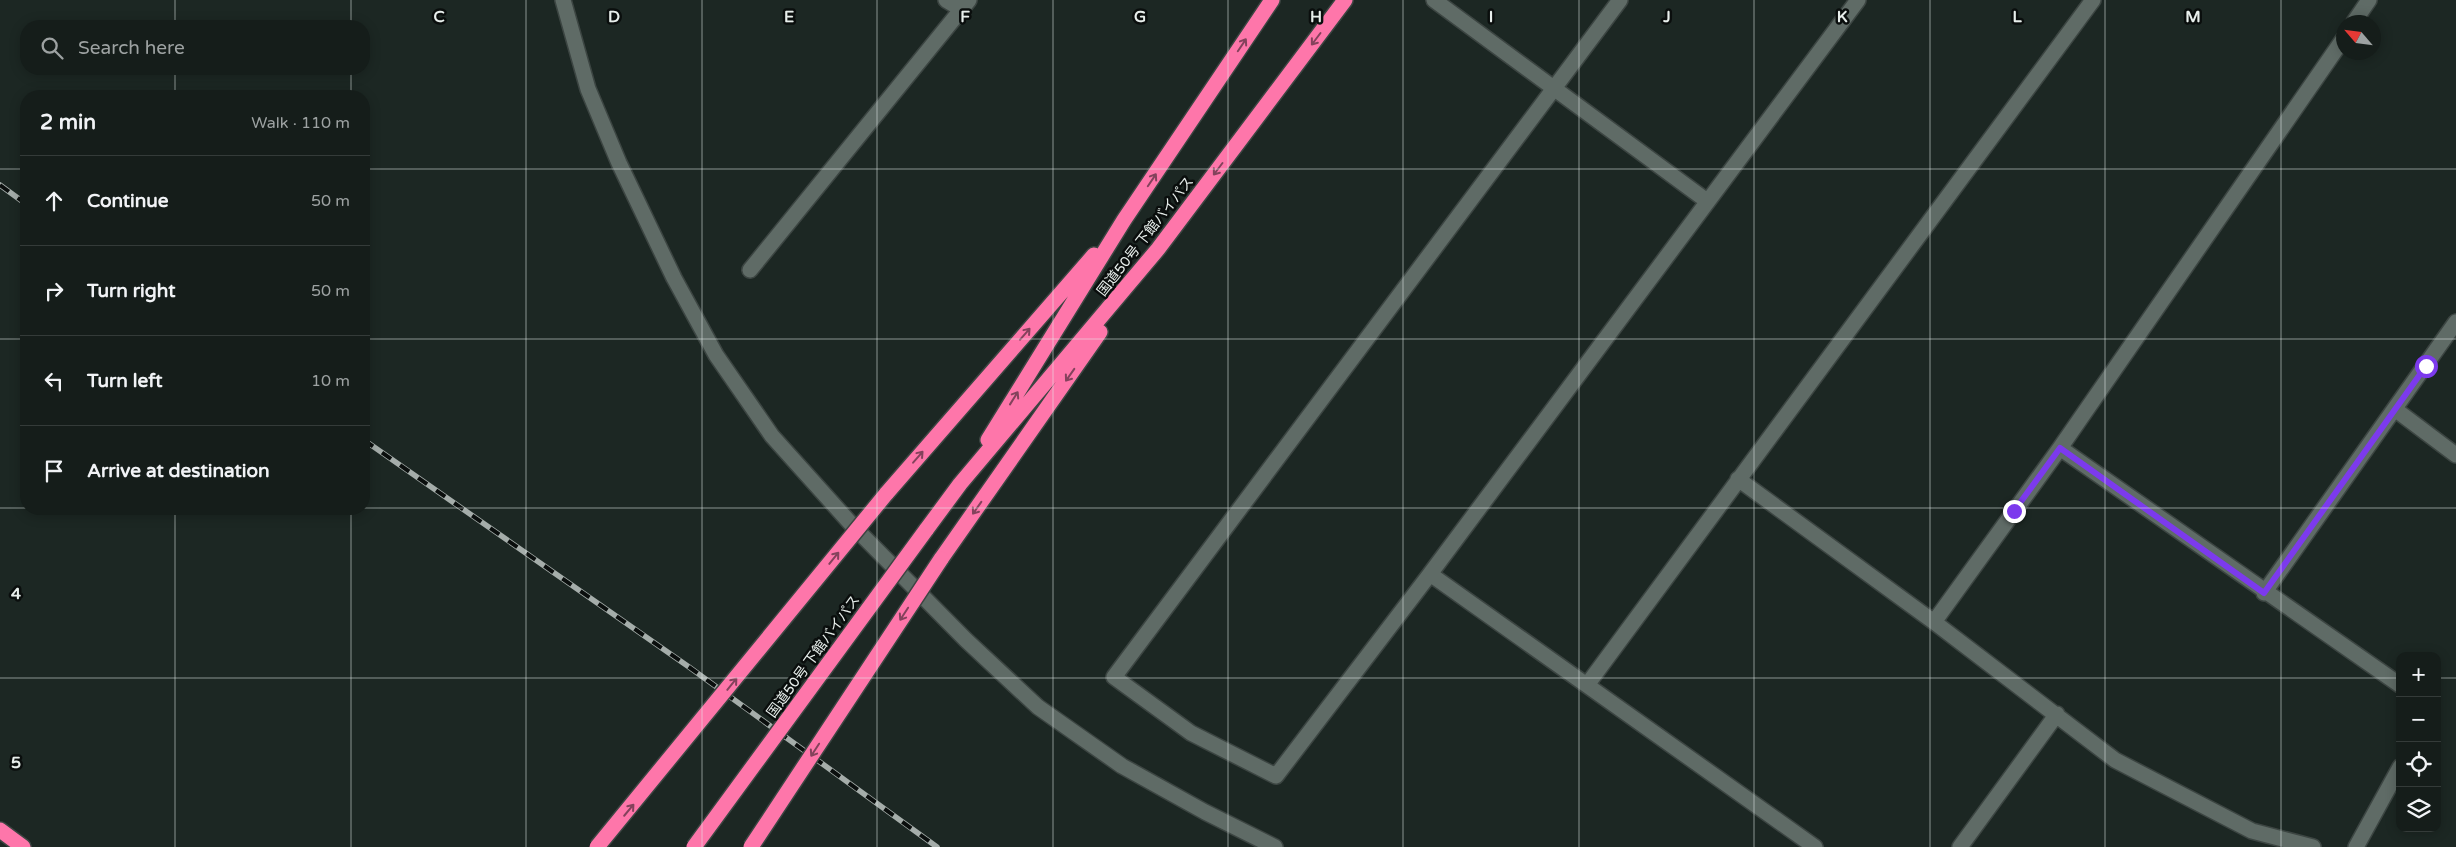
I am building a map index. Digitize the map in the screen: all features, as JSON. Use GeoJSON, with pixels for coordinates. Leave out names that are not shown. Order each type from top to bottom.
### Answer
{"type":"FeatureCollection","features":[{"type":"Feature","properties":{"kind":"highway","name":"国道50号 下館バイパス"},"geometry":{"type":"LineString","coordinates":[[960,484],[1124,220],[1272,0]]}},
{"type":"Feature","properties":{"kind":"highway","name":"国道50号 下館バイパス"},"geometry":{"type":"LineString","coordinates":[[694,847],[960,484],[1158,249],[1345,0]]}},
{"type":"Feature","properties":{"kind":"highway"},"geometry":{"type":"LineString","coordinates":[[597,847],[886,494],[1124,220]]}},
{"type":"Feature","properties":{"kind":"highway"},"geometry":{"type":"LineString","coordinates":[[751,847],[941,559],[1158,249]]}},
{"type":"Feature","properties":{"kind":"highway"},"geometry":{"type":"LineString","coordinates":[[0,830],[23,847]]}},
{"type":"Feature","properties":{"kind":"street"},"geometry":{"type":"LineString","coordinates":[[563,0],[588,89],[640,208],[674,278],[716,355],[772,436],[852,525],[966,640],[1038,707],[1122,766],[1205,812],[1275,847]]}},
{"type":"Feature","properties":{"kind":"street"},"geometry":{"type":"LineString","coordinates":[[750,270],[965,4],[946,0]]}},
{"type":"Feature","properties":{"kind":"street"},"geometry":{"type":"LineString","coordinates":[[1434,0],[1708,201]]}},
{"type":"Feature","properties":{"kind":"street"},"geometry":{"type":"LineString","coordinates":[[1620,0],[1114,677],[1190,734],[1276,776],[1430,574],[1858,0]]}},
{"type":"Feature","properties":{"kind":"street"},"geometry":{"type":"LineString","coordinates":[[1587,685],[2093,0]]}},
{"type":"Feature","properties":{"kind":"street"},"geometry":{"type":"LineString","coordinates":[[2359,15],[2370,0]]}},
{"type":"Feature","properties":{"kind":"street"},"geometry":{"type":"LineString","coordinates":[[1934,622],[2060,448],[2336,50]]}},
{"type":"Feature","properties":{"kind":"street"},"geometry":{"type":"LineString","coordinates":[[2264,593],[2396,410],[2456,322]]}},
{"type":"Feature","properties":{"kind":"street"},"geometry":{"type":"LineString","coordinates":[[2396,410],[2456,455]]}},
{"type":"Feature","properties":{"kind":"street"},"geometry":{"type":"LineString","coordinates":[[2060,448],[2264,593],[2396,682]]}},
{"type":"Feature","properties":{"kind":"street"},"geometry":{"type":"LineString","coordinates":[[1738,479],[2124,764],[2252,831],[2313,847]]}},
{"type":"Feature","properties":{"kind":"street"},"geometry":{"type":"LineString","coordinates":[[1430,574],[1815,847]]}},
{"type":"Feature","properties":{"kind":"street"},"geometry":{"type":"LineString","coordinates":[[1960,847],[2057,714]]}},
{"type":"Feature","properties":{"kind":"street"},"geometry":{"type":"LineString","coordinates":[[2356,847],[2396,774]]}},
{"type":"Feature","properties":{"kind":"railway"},"geometry":{"type":"LineString","coordinates":[[0,185],[20,200]]}},
{"type":"Feature","properties":{"kind":"railway"},"geometry":{"type":"LineString","coordinates":[[370,444],[689,667],[937,847]]}},
{"type":"Feature","properties":{"kind":"route"},"geometry":{"type":"LineString","coordinates":[[2014,511],[2060,448],[2264,593],[2426,366]]}}]}
